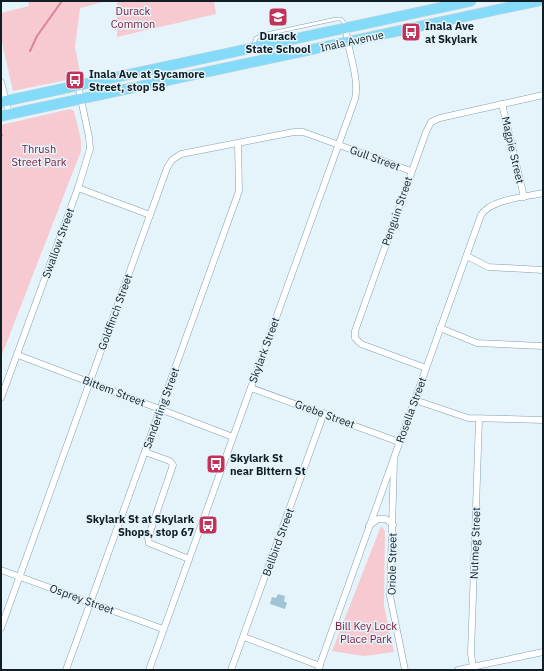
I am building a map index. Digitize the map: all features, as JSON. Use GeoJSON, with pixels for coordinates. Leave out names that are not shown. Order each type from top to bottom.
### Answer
{"type":"FeatureCollection","features":[{"type":"Feature","properties":{"kind":"main road","name":"Inala Avenue"},"geometry":{"type":"LineString","coordinates":[[3,101],[470,1]]}},
{"type":"Feature","properties":{"kind":"main road","name":"Inala Avenue"},"geometry":{"type":"LineString","coordinates":[[5,115],[538,1]]}},
{"type":"Feature","properties":{"kind":"street","name":"Skylark Street"},"geometry":{"type":"LineString","coordinates":[[149,670],[357,92],[346,42],[346,28]]}},
{"type":"Feature","properties":{"kind":"street"},"geometry":{"type":"LineString","coordinates":[[1,82],[5,115]]}},
{"type":"Feature","properties":{"kind":"street","name":"Swallow Street"},"geometry":{"type":"LineString","coordinates":[[1,398],[18,356],[78,188],[90,149],[89,137],[78,85]]}},
{"type":"Feature","properties":{"kind":"street","name":"Penguin Street"},"geometry":{"type":"LineString","coordinates":[[426,368],[361,344],[355,338],[355,331],[411,171],[430,122],[440,118],[543,95]]}},
{"type":"Feature","properties":{"kind":"street","name":"Magpie Street"},"geometry":{"type":"LineString","coordinates":[[502,104],[524,197]]}},
{"type":"Feature","properties":{"kind":"street","name":"Goldfinch Street"},"geometry":{"type":"LineString","coordinates":[[1,628],[167,168],[172,160],[181,154],[294,132],[303,132],[339,144]]}},
{"type":"Feature","properties":{"kind":"street","name":"Sanderling Street"},"geometry":{"type":"LineString","coordinates":[[66,670],[239,191],[238,143]]}},
{"type":"Feature","properties":{"kind":"street","name":"Gull Street"},"geometry":{"type":"LineString","coordinates":[[339,144],[411,171]]}},
{"type":"Feature","properties":{"kind":"street"},"geometry":{"type":"LineString","coordinates":[[78,188],[150,215]]}},
{"type":"Feature","properties":{"kind":"street","name":"Rosella Street"},"geometry":{"type":"LineString","coordinates":[[319,668],[481,215],[485,208],[494,204],[543,193]]}},
{"type":"Feature","properties":{"kind":"street"},"geometry":{"type":"LineString","coordinates":[[467,256],[488,267],[543,270]]}},
{"type":"Feature","properties":{"kind":"street"},"geometry":{"type":"LineString","coordinates":[[440,328],[477,343],[543,346]]}},
{"type":"Feature","properties":{"kind":"street","name":"Bittem Street"},"geometry":{"type":"LineString","coordinates":[[18,356],[233,437]]}},
{"type":"Feature","properties":{"kind":"street","name":"Grebe Street"},"geometry":{"type":"LineString","coordinates":[[250,388],[324,413],[399,442]]}},
{"type":"Feature","properties":{"kind":"street"},"geometry":{"type":"LineString","coordinates":[[415,400],[468,418],[543,420]]}},
{"type":"Feature","properties":{"kind":"street","name":"Bellbird Street"},"geometry":{"type":"LineString","coordinates":[[231,670],[324,413]]}},
{"type":"Feature","properties":{"kind":"street","name":"Nutmeg Street"},"geometry":{"type":"LineString","coordinates":[[473,667],[471,654],[479,419]]}},
{"type":"Feature","properties":{"kind":"street"},"geometry":{"type":"LineString","coordinates":[[145,452],[170,461],[173,465],[148,538],[149,543],[189,559]]}},
{"type":"Feature","properties":{"kind":"street","name":"Oriole Street"},"geometry":{"type":"LineString","coordinates":[[394,457],[390,596],[404,670]]}},
{"type":"Feature","properties":{"kind":"street"},"geometry":{"type":"LineString","coordinates":[[369,526],[378,519],[386,519],[392,525]]}},
{"type":"Feature","properties":{"kind":"street","name":"Osprey Street"},"geometry":{"type":"LineString","coordinates":[[1,570],[163,629]]}},
{"type":"Feature","properties":{"kind":"street"},"geometry":{"type":"LineString","coordinates":[[244,637],[319,668]]}},
{"type":"Feature","properties":{"kind":"street"},"geometry":{"type":"LineString","coordinates":[[458,670],[543,652]]}},
{"type":"Feature","properties":{"kind":"green space"},"geometry":{"type":"Polygon","coordinates":[[[28,1],[107,1],[80,8],[75,47],[81,77],[13,91],[1,38],[1,13],[29,6],[28,1]]]}},
{"type":"Feature","properties":{"kind":"green space","name":"Durack Common"},"geometry":{"type":"Polygon","coordinates":[[[117,1],[214,1],[216,14],[117,37],[117,1]]]}},
{"type":"Feature","properties":{"kind":"green space","name":"Thrush Street Park"},"geometry":{"type":"Polygon","coordinates":[[[70,109],[74,111],[81,140],[81,151],[1,357],[1,125],[70,109]]]}},
{"type":"Feature","properties":{"kind":"green space","name":"Bill Key Lock Place Park"},"geometry":{"type":"Polygon","coordinates":[[[381,526],[385,531],[384,606],[394,652],[364,656],[332,651],[381,526]]]}},
{"type":"Feature","properties":{"kind":"building"},"geometry":{"type":"Polygon","coordinates":[[[278,594],[285,596],[284,601],[287,603],[285,609],[270,604],[272,597],[276,598],[278,594]]]}},
{"type":"Feature","properties":{"kind":"waterway"},"geometry":{"type":"LineString","coordinates":[[30,51],[37,36],[62,1]]}},
{"type":"Feature","properties":{"kind":"place","name":"Durack State School"},"geometry":{"type":"Point","coordinates":[278,17]}},
{"type":"Feature","properties":{"kind":"place","name":"Inala Ave at Skylark"},"geometry":{"type":"Point","coordinates":[411,32]}},
{"type":"Feature","properties":{"kind":"place","name":"Inala Ave at Sycamore Street, stop 58"},"geometry":{"type":"Point","coordinates":[75,80]}},
{"type":"Feature","properties":{"kind":"place","name":"Skylark St near Bittern St"},"geometry":{"type":"Point","coordinates":[216,464]}},
{"type":"Feature","properties":{"kind":"place","name":"Skylark St at Skylark Shops, stop 67"},"geometry":{"type":"Point","coordinates":[208,525]}}]}
